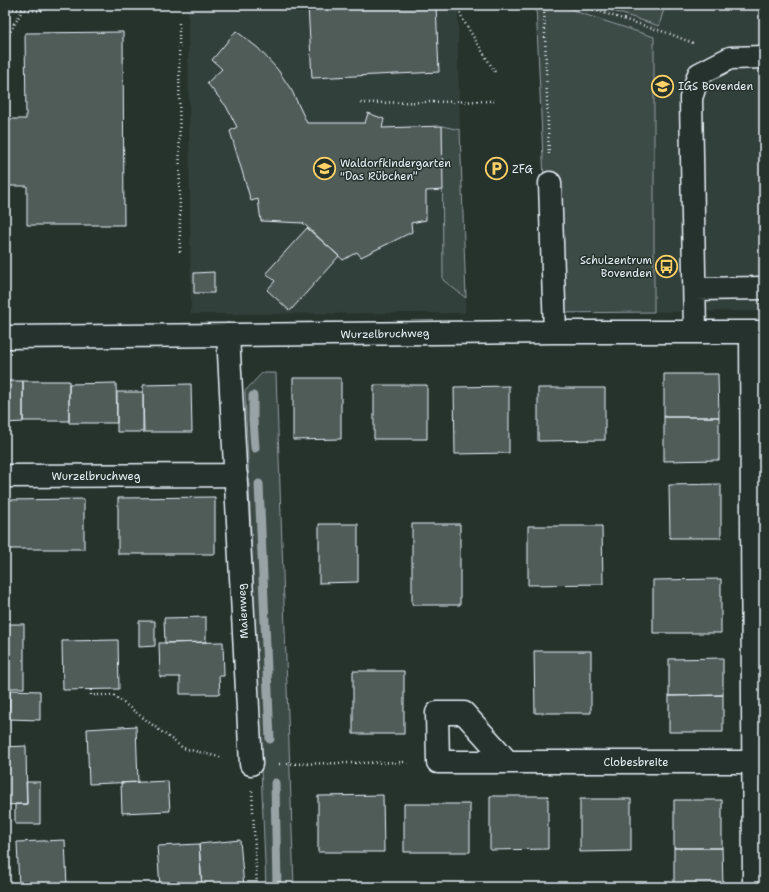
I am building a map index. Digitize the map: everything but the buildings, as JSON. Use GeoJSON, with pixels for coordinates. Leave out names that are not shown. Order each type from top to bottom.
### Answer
{"type":"FeatureCollection","features":[{"type":"Feature","properties":{"kind":"street"},"geometry":{"type":"LineString","coordinates":[[695,332],[691,98],[699,74],[730,58],[764,57]]}},
{"type":"Feature","properties":{"kind":"street"},"geometry":{"type":"LineString","coordinates":[[550,183],[555,332]]}},
{"type":"Feature","properties":{"kind":"street"},"geometry":{"type":"LineString","coordinates":[[695,289],[764,288]]}},
{"type":"Feature","properties":{"kind":"street","name":"Wurzelbruchweg"},"geometry":{"type":"LineString","coordinates":[[5,337],[555,332],[758,332]]}},
{"type":"Feature","properties":{"kind":"street"},"geometry":{"type":"LineString","coordinates":[[754,887],[758,762],[758,332]]}},
{"type":"Feature","properties":{"kind":"street","name":"Maienweg"},"geometry":{"type":"LineString","coordinates":[[228,335],[251,764]]}},
{"type":"Feature","properties":{"kind":"street","name":"Wurzelbruchweg"},"geometry":{"type":"LineString","coordinates":[[5,476],[236,475]]}},
{"type":"Feature","properties":{"kind":"street"},"geometry":{"type":"LineString","coordinates":[[438,762],[437,713],[464,713],[508,762]]}},
{"type":"Feature","properties":{"kind":"street","name":"Clobesbreite"},"geometry":{"type":"LineString","coordinates":[[438,762],[758,762]]}},
{"type":"Feature","properties":{"kind":"path"},"geometry":{"type":"LineString","coordinates":[[5,42],[25,5]]}},
{"type":"Feature","properties":{"kind":"path"},"geometry":{"type":"LineString","coordinates":[[5,8],[39,11],[63,5]]}},
{"type":"Feature","properties":{"kind":"path"},"geometry":{"type":"LineString","coordinates":[[458,5],[463,20],[495,72]]}},
{"type":"Feature","properties":{"kind":"path"},"geometry":{"type":"LineString","coordinates":[[544,5],[550,183]]}},
{"type":"Feature","properties":{"kind":"path"},"geometry":{"type":"LineString","coordinates":[[578,5],[668,33],[730,58]]}},
{"type":"Feature","properties":{"kind":"path"},"geometry":{"type":"LineString","coordinates":[[5,22],[15,24]]}},
{"type":"Feature","properties":{"kind":"path"},"geometry":{"type":"LineString","coordinates":[[179,23],[180,252]]}},
{"type":"Feature","properties":{"kind":"path"},"geometry":{"type":"LineString","coordinates":[[361,103],[496,101]]}},
{"type":"Feature","properties":{"kind":"path"},"geometry":{"type":"LineString","coordinates":[[91,690],[91,695],[113,695],[184,748],[251,764],[438,762]]}},
{"type":"Feature","properties":{"kind":"path"},"geometry":{"type":"LineString","coordinates":[[251,764],[257,887]]}},
{"type":"Feature","properties":{"kind":"shaded area","name":"Waldorfkindergarten \"Das Rübchen\""},"geometry":{"type":"Polygon","coordinates":[[[188,5],[458,5],[458,67],[466,298],[465,313],[191,314],[188,5]]]}},
{"type":"Feature","properties":{"kind":"shaded area"},"geometry":{"type":"Polygon","coordinates":[[[536,5],[565,5],[577,12],[654,37],[654,312],[550,313],[536,5]]]}},
{"type":"Feature","properties":{"kind":"shaded area","name":"IGS Bovenden"},"geometry":{"type":"Polygon","coordinates":[[[556,5],[764,5],[764,311],[624,312],[556,5]]]}},
{"type":"Feature","properties":{"kind":"shaded area"},"geometry":{"type":"Polygon","coordinates":[[[595,5],[665,5],[659,26],[595,5]]]}},
{"type":"Feature","properties":{"kind":"shaded area"},"geometry":{"type":"Polygon","coordinates":[[[442,126],[460,130],[466,298],[443,280],[442,126]]]}},
{"type":"Feature","properties":{"kind":"shaded area"},"geometry":{"type":"Polygon","coordinates":[[[262,373],[276,373],[294,887],[266,887],[245,391],[262,373]]]}},
{"type":"Feature","properties":{"kind":"waterway"},"geometry":{"type":"LineString","coordinates":[[253,396],[255,448]]}},
{"type":"Feature","properties":{"kind":"waterway"},"geometry":{"type":"LineString","coordinates":[[259,484],[270,739]]}},
{"type":"Feature","properties":{"kind":"waterway"},"geometry":{"type":"LineString","coordinates":[[275,783],[277,887]]}},
{"type":"Feature","properties":{"kind":"place","name":"IGS Bovenden"},"geometry":{"type":"Point","coordinates":[662,86]}},
{"type":"Feature","properties":{"kind":"place","name":"Waldorfkindergarten \"Das Rübchen\""},"geometry":{"type":"Point","coordinates":[325,169]}},
{"type":"Feature","properties":{"kind":"place","name":"ZFG"},"geometry":{"type":"Point","coordinates":[497,169]}},
{"type":"Feature","properties":{"kind":"place","name":"Schulzentrum Bovenden"},"geometry":{"type":"Point","coordinates":[667,266]}}]}
